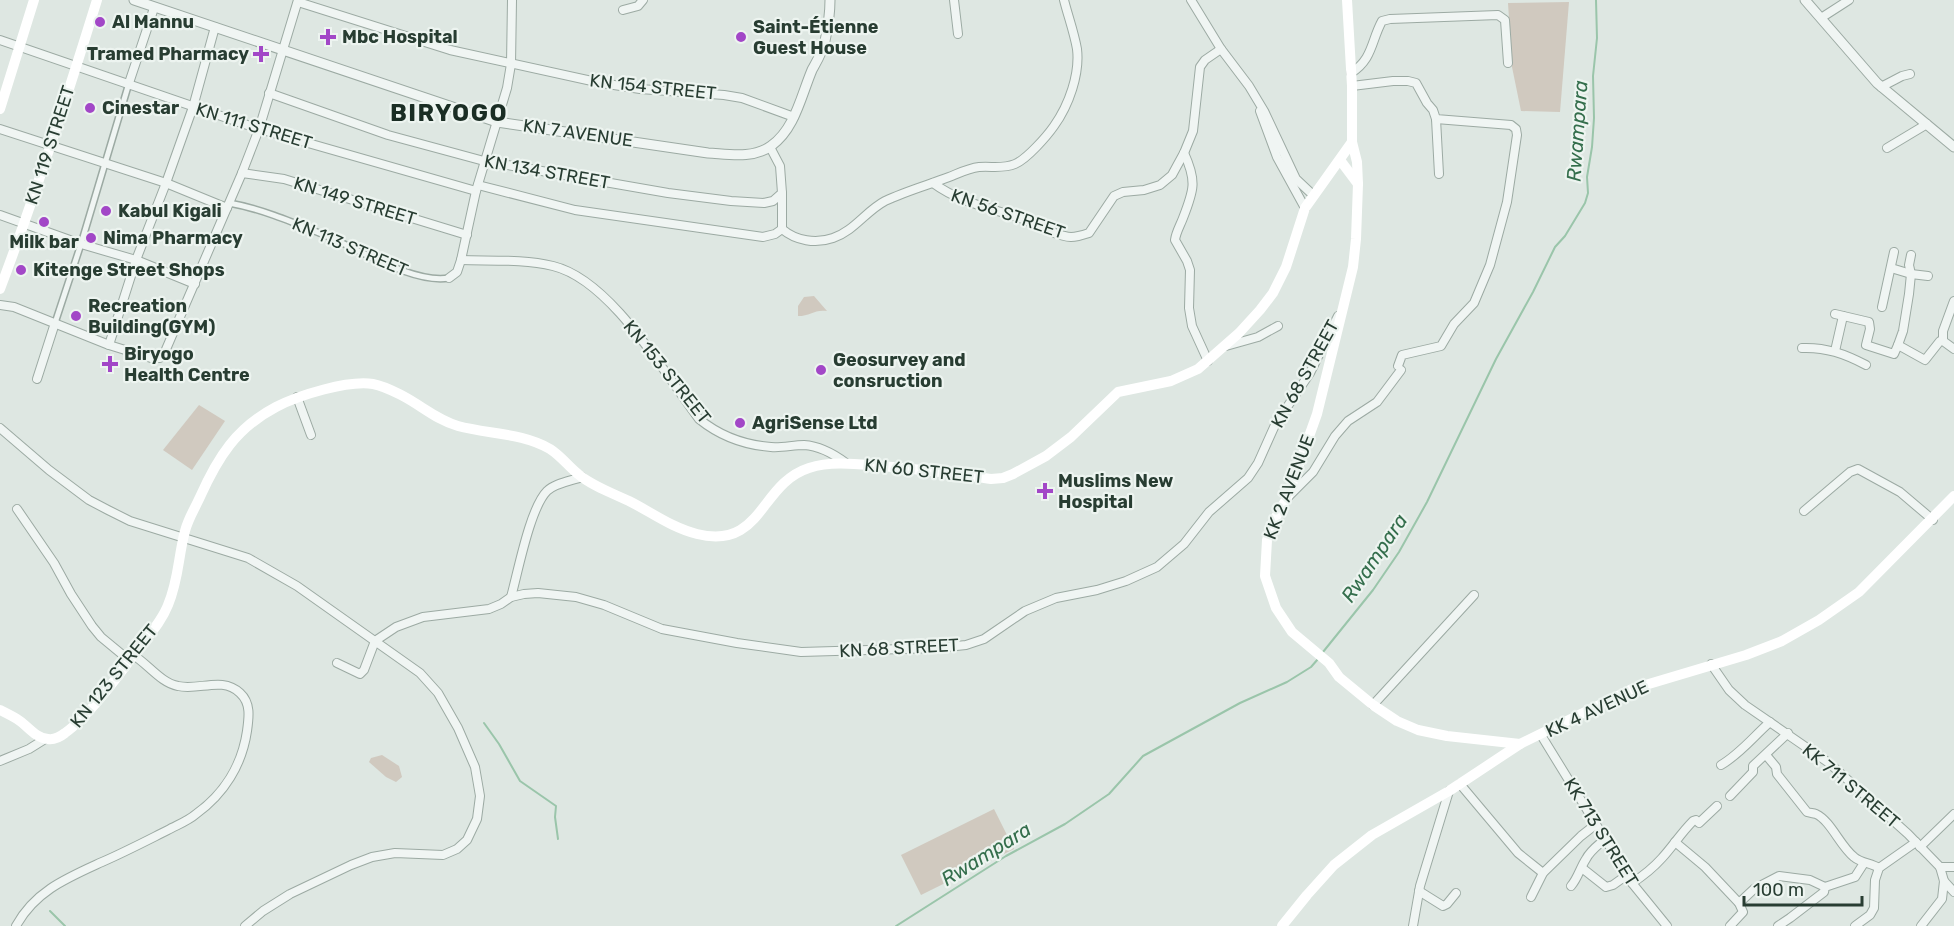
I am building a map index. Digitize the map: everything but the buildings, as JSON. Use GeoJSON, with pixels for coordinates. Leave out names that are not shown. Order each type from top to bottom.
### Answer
{"type":"FeatureCollection","features":[{"type":"Feature","properties":{"kind":"main road"},"geometry":{"type":"LineString","coordinates":[[0,109],[34,0]]}},
{"type":"Feature","properties":{"kind":"main road","name":"KN 119 STREET"},"geometry":{"type":"LineString","coordinates":[[0,289],[25,223],[97,0]]}},
{"type":"Feature","properties":{"kind":"main road","name":"KK 2 AVENUE"},"geometry":{"type":"LineString","coordinates":[[1348,0],[1352,142],[1357,162],[1358,184],[1353,267],[1317,414],[1287,498],[1266,540],[1264,576],[1276,608],[1297,638],[1329,663],[1339,677],[1397,721],[1418,730],[1447,736],[1520,744]]}},
{"type":"Feature","properties":{"kind":"main road"},"geometry":{"type":"LineString","coordinates":[[1352,142],[1340,160],[1358,184]]}},
{"type":"Feature","properties":{"kind":"main road","name":"KN 60 STREET"},"geometry":{"type":"LineString","coordinates":[[768,501],[787,480],[820,465],[846,463],[991,479],[1003,478],[1046,456],[1089,421],[1118,392],[1171,381],[1190,373],[1208,362],[1260,310],[1273,293],[1286,267],[1305,208],[1340,160]]}},
{"type":"Feature","properties":{"kind":"main road","name":"KN 123 STREET"},"geometry":{"type":"LineString","coordinates":[[45,740],[54,739],[68,731],[93,705],[132,658],[167,607],[180,565],[186,527],[213,470],[235,436],[260,416],[297,397],[357,383],[385,387],[442,420],[459,426],[513,436],[545,446],[560,456],[582,477],[679,528],[699,535],[723,536],[744,530],[768,501]]}},
{"type":"Feature","properties":{"kind":"main road","name":"KK 4 AVENUE"},"geometry":{"type":"LineString","coordinates":[[1282,926],[1334,865],[1372,835],[1449,792],[1520,744],[1632,689],[1782,642],[1818,620],[1859,592],[1933,520],[1954,496]]}},
{"type":"Feature","properties":{"kind":"main road"},"geometry":{"type":"LineString","coordinates":[[0,710],[19,720],[45,740]]}},
{"type":"Feature","properties":{"kind":"street","name":"KN 7 AVENUE"},"geometry":{"type":"LineString","coordinates":[[134,0],[497,122],[708,153],[751,154],[770,147]]}},
{"type":"Feature","properties":{"kind":"street","name":"KN 113 STREET"},"geometry":{"type":"LineString","coordinates":[[0,129],[106,162],[228,206],[262,212],[423,278],[449,278],[457,272],[461,260],[477,188],[497,122],[511,64],[512,0]]}},
{"type":"Feature","properties":{"kind":"street"},"geometry":{"type":"LineString","coordinates":[[622,10],[638,6],[643,0]]}},
{"type":"Feature","properties":{"kind":"street"},"geometry":{"type":"LineString","coordinates":[[830,0],[830,20],[825,44],[794,117],[770,147],[780,166],[782,229],[788,234],[810,241],[833,238],[844,233],[884,202],[980,167],[1002,168],[1016,164],[1027,155],[1054,126],[1069,99],[1076,70],[1077,50],[1064,0]]}},
{"type":"Feature","properties":{"kind":"street"},"geometry":{"type":"LineString","coordinates":[[954,0],[958,34]]}},
{"type":"Feature","properties":{"kind":"street"},"geometry":{"type":"LineString","coordinates":[[1191,0],[1221,49],[1249,86],[1264,111],[1296,179],[1313,195]]}},
{"type":"Feature","properties":{"kind":"street"},"geometry":{"type":"LineString","coordinates":[[1804,0],[1881,87],[1954,147]]}},
{"type":"Feature","properties":{"kind":"street"},"geometry":{"type":"LineString","coordinates":[[1821,18],[1849,0]]}},
{"type":"Feature","properties":{"kind":"street"},"geometry":{"type":"LineString","coordinates":[[0,305],[14,307],[108,345],[151,358],[160,358],[164,354],[242,172],[258,129],[298,1]]}},
{"type":"Feature","properties":{"kind":"street","name":"KN 154 STREET"},"geometry":{"type":"LineString","coordinates":[[298,1],[450,50],[562,76],[640,89],[733,97],[756,102],[794,117]]}},
{"type":"Feature","properties":{"kind":"street"},"geometry":{"type":"LineString","coordinates":[[37,379],[154,8]]}},
{"type":"Feature","properties":{"kind":"street"},"geometry":{"type":"LineString","coordinates":[[1351,73],[1360,67],[1369,56],[1382,21],[1390,19],[1497,15],[1505,20],[1508,63]]}},
{"type":"Feature","properties":{"kind":"street"},"geometry":{"type":"LineString","coordinates":[[108,345],[136,260],[193,107],[215,27]]}},
{"type":"Feature","properties":{"kind":"street","name":"KN 111 STREET"},"geometry":{"type":"LineString","coordinates":[[0,40],[258,129],[477,188],[608,216],[763,237],[775,234],[782,229]]}},
{"type":"Feature","properties":{"kind":"street","name":"KN 56 STREET"},"geometry":{"type":"LineString","coordinates":[[933,183],[963,201],[999,211],[1059,234],[1070,237],[1089,233],[1114,196],[1160,185],[1172,176],[1193,131],[1200,67],[1205,60],[1221,49]]}},
{"type":"Feature","properties":{"kind":"street"},"geometry":{"type":"LineString","coordinates":[[1881,87],[1910,74]]}},
{"type":"Feature","properties":{"kind":"street"},"geometry":{"type":"LineString","coordinates":[[1352,86],[1393,81],[1408,81],[1416,84],[1433,110],[1436,119],[1439,174]]}},
{"type":"Feature","properties":{"kind":"street","name":"KN 134 STREET"},"geometry":{"type":"LineString","coordinates":[[268,93],[388,135],[484,161],[668,193],[731,201],[764,203],[773,201],[782,193]]}},
{"type":"Feature","properties":{"kind":"street"},"geometry":{"type":"LineString","coordinates":[[1256,98],[1277,157],[1305,208]]}},
{"type":"Feature","properties":{"kind":"street"},"geometry":{"type":"LineString","coordinates":[[1287,498],[1313,472],[1335,436],[1348,421],[1377,402],[1400,368],[1402,355],[1440,346],[1454,324],[1474,303],[1490,265],[1508,202],[1516,129],[1511,125],[1436,119]]}},
{"type":"Feature","properties":{"kind":"street"},"geometry":{"type":"LineString","coordinates":[[1887,148],[1927,124]]}},
{"type":"Feature","properties":{"kind":"street"},"geometry":{"type":"LineString","coordinates":[[1184,153],[1193,173],[1193,179],[1191,194],[1175,240],[1190,270],[1189,308],[1192,326],[1208,362]]}},
{"type":"Feature","properties":{"kind":"street","name":"KN 149 STREET"},"geometry":{"type":"LineString","coordinates":[[242,172],[284,179],[355,199],[467,236]]}},
{"type":"Feature","properties":{"kind":"street"},"geometry":{"type":"LineString","coordinates":[[0,215],[81,244],[136,260],[195,284]]}},
{"type":"Feature","properties":{"kind":"street"},"geometry":{"type":"LineString","coordinates":[[1882,307],[1894,252]]}},
{"type":"Feature","properties":{"kind":"street"},"geometry":{"type":"LineString","coordinates":[[1835,351],[1839,315],[1869,322],[1870,329],[1866,345],[1894,354],[1903,331],[1911,274],[1909,265],[1911,255]]}},
{"type":"Feature","properties":{"kind":"street","name":"KN 153 STREET"},"geometry":{"type":"LineString","coordinates":[[461,260],[537,263],[554,266],[575,275],[626,320],[693,410],[708,426],[749,445],[774,448],[803,445],[814,447],[846,463]]}},
{"type":"Feature","properties":{"kind":"street"},"geometry":{"type":"LineString","coordinates":[[1891,268],[1928,276]]}},
{"type":"Feature","properties":{"kind":"street","name":"KN 68 STREET"},"geometry":{"type":"LineString","coordinates":[[375,641],[409,621],[423,617],[489,609],[512,597],[538,593],[576,597],[604,605],[662,629],[801,652],[937,648],[966,645],[984,639],[1025,611],[1056,598],[1097,590],[1126,581],[1157,567],[1184,544],[1209,512],[1248,478],[1258,463],[1275,425],[1310,373],[1345,301]]}},
{"type":"Feature","properties":{"kind":"street"},"geometry":{"type":"LineString","coordinates":[[1954,301],[1942,331],[1943,341],[1954,349]]}},
{"type":"Feature","properties":{"kind":"street"},"geometry":{"type":"LineString","coordinates":[[1224,346],[1258,337],[1278,326]]}},
{"type":"Feature","properties":{"kind":"street"},"geometry":{"type":"LineString","coordinates":[[1898,345],[1925,360],[1938,342],[1943,341]]}},
{"type":"Feature","properties":{"kind":"street"},"geometry":{"type":"LineString","coordinates":[[1802,348],[1835,351],[1866,364]]}},
{"type":"Feature","properties":{"kind":"street"},"geometry":{"type":"LineString","coordinates":[[297,397],[311,435]]}},
{"type":"Feature","properties":{"kind":"street"},"geometry":{"type":"LineString","coordinates":[[0,428],[26,452],[89,500],[130,520],[248,558],[269,568],[420,673],[448,708],[478,778],[480,796],[477,819],[467,840],[457,849],[443,855],[395,853],[372,857],[351,865],[290,894],[245,926]]}},
{"type":"Feature","properties":{"kind":"street"},"geometry":{"type":"LineString","coordinates":[[1804,511],[1850,472],[1858,469],[1900,492],[1933,520]]}},
{"type":"Feature","properties":{"kind":"street"},"geometry":{"type":"LineString","coordinates":[[512,597],[538,506],[547,492],[555,486],[582,477]]}},
{"type":"Feature","properties":{"kind":"street"},"geometry":{"type":"LineString","coordinates":[[16,926],[28,907],[55,884],[140,845],[195,816],[223,790],[240,760],[246,740],[249,715],[249,707],[236,689],[217,684],[176,686],[101,637],[17,509]]}},
{"type":"Feature","properties":{"kind":"street"},"geometry":{"type":"LineString","coordinates":[[1373,705],[1474,595]]}},
{"type":"Feature","properties":{"kind":"street"},"geometry":{"type":"LineString","coordinates":[[337,663],[357,674],[363,672],[375,641]]}},
{"type":"Feature","properties":{"kind":"street","name":"KK 711 STREET"},"geometry":{"type":"LineString","coordinates":[[1711,664],[1729,690],[1745,705],[1829,763],[1918,844],[1940,867],[1944,881]]}},
{"type":"Feature","properties":{"kind":"street"},"geometry":{"type":"LineString","coordinates":[[1721,765],[1734,757],[1770,722]]}},
{"type":"Feature","properties":{"kind":"street"},"geometry":{"type":"LineString","coordinates":[[1730,796],[1753,772],[1753,766],[1788,733]]}},
{"type":"Feature","properties":{"kind":"street","name":"KK 713 STREET"},"geometry":{"type":"LineString","coordinates":[[1541,735],[1632,883],[1667,926]]}},
{"type":"Feature","properties":{"kind":"street"},"geometry":{"type":"LineString","coordinates":[[0,761],[45,740]]}},
{"type":"Feature","properties":{"kind":"street"},"geometry":{"type":"LineString","coordinates":[[1766,755],[1776,766],[1777,774],[1807,812],[1815,813],[1825,821],[1845,849],[1854,857],[1879,868]]}},
{"type":"Feature","properties":{"kind":"street"},"geometry":{"type":"LineString","coordinates":[[1460,784],[1498,828],[1501,835],[1518,853],[1543,873]]}},
{"type":"Feature","properties":{"kind":"street"},"geometry":{"type":"LineString","coordinates":[[1413,926],[1419,891],[1449,792]]}},
{"type":"Feature","properties":{"kind":"street"},"geometry":{"type":"LineString","coordinates":[[1632,883],[1647,873],[1693,821],[1696,820],[1699,823],[1718,806]]}},
{"type":"Feature","properties":{"kind":"street"},"geometry":{"type":"LineString","coordinates":[[1855,926],[1870,915],[1874,908],[1875,880],[1879,868],[1918,844],[1954,814]]}},
{"type":"Feature","properties":{"kind":"street"},"geometry":{"type":"LineString","coordinates":[[1531,897],[1543,873],[1575,841],[1595,825]]}},
{"type":"Feature","properties":{"kind":"street"},"geometry":{"type":"LineString","coordinates":[[1571,886],[1586,859],[1604,840]]}},
{"type":"Feature","properties":{"kind":"street"},"geometry":{"type":"LineString","coordinates":[[1675,842],[1705,867],[1739,903],[1743,912],[1730,926]]}},
{"type":"Feature","properties":{"kind":"street"},"geometry":{"type":"LineString","coordinates":[[1739,903],[1754,889],[1779,876],[1810,880],[1825,887],[1854,877],[1864,863]]}},
{"type":"Feature","properties":{"kind":"street"},"geometry":{"type":"LineString","coordinates":[[1940,867],[1954,867]]}},
{"type":"Feature","properties":{"kind":"street"},"geometry":{"type":"LineString","coordinates":[[1582,868],[1606,887],[1627,875]]}},
{"type":"Feature","properties":{"kind":"street"},"geometry":{"type":"LineString","coordinates":[[1944,881],[1954,892]]}},
{"type":"Feature","properties":{"kind":"street"},"geometry":{"type":"LineString","coordinates":[[1921,926],[1942,899],[1944,881]]}},
{"type":"Feature","properties":{"kind":"street"},"geometry":{"type":"LineString","coordinates":[[1778,926],[1824,891],[1825,887]]}},
{"type":"Feature","properties":{"kind":"street"},"geometry":{"type":"LineString","coordinates":[[1419,891],[1443,906],[1456,893]]}},
{"type":"Feature","properties":{"kind":"shaded area"},"geometry":{"type":"Polygon","coordinates":[[[1569,2],[1560,112],[1521,111],[1512,67],[1508,3],[1569,2]]]}},
{"type":"Feature","properties":{"kind":"shaded area"},"geometry":{"type":"Polygon","coordinates":[[[814,296],[827,311],[798,316],[798,306],[804,297],[814,296]]]}},
{"type":"Feature","properties":{"kind":"shaded area"},"geometry":{"type":"Polygon","coordinates":[[[199,405],[225,421],[192,470],[163,450],[199,405]]]}},
{"type":"Feature","properties":{"kind":"shaded area"},"geometry":{"type":"Polygon","coordinates":[[[382,755],[399,766],[402,777],[396,782],[386,777],[369,762],[371,758],[382,755]]]}},
{"type":"Feature","properties":{"kind":"shaded area"},"geometry":{"type":"Polygon","coordinates":[[[994,809],[1014,849],[921,895],[901,855],[994,809]]]}},
{"type":"Feature","properties":{"kind":"waterway","name":"Rwampara"},"geometry":{"type":"LineString","coordinates":[[1323,652],[1373,590],[1399,552],[1427,502],[1496,359],[1555,247],[1565,236],[1585,203],[1588,193],[1587,177],[1594,118],[1596,0]]}},
{"type":"Feature","properties":{"kind":"waterway","name":"Rwampara"},"geometry":{"type":"LineString","coordinates":[[896,926],[1006,856],[1065,824],[1109,794],[1143,756],[1240,703],[1287,682],[1311,667],[1318,659]]}},
{"type":"Feature","properties":{"kind":"waterway"},"geometry":{"type":"LineString","coordinates":[[484,723],[520,781],[556,806],[558,839]]}},
{"type":"Feature","properties":{"kind":"waterway"},"geometry":{"type":"LineString","coordinates":[[50,911],[65,926]]}},
{"type":"Feature","properties":{"kind":"place","name":"Al Mannu"},"geometry":{"type":"Point","coordinates":[100,22]}},
{"type":"Feature","properties":{"kind":"place","name":"Mbc Hospital"},"geometry":{"type":"Point","coordinates":[328,37]}},
{"type":"Feature","properties":{"kind":"place","name":"Saint-Étienne Guest House"},"geometry":{"type":"Point","coordinates":[741,37]}},
{"type":"Feature","properties":{"kind":"place","name":"Tramed Pharmacy"},"geometry":{"type":"Point","coordinates":[261,54]}},
{"type":"Feature","properties":{"kind":"place","name":"Cinestar"},"geometry":{"type":"Point","coordinates":[90,108]}},
{"type":"Feature","properties":{"kind":"place","name":"Kabul Kigali"},"geometry":{"type":"Point","coordinates":[106,211]}},
{"type":"Feature","properties":{"kind":"place","name":"Milk bar"},"geometry":{"type":"Point","coordinates":[44,222]}},
{"type":"Feature","properties":{"kind":"place","name":"Nima Pharmacy"},"geometry":{"type":"Point","coordinates":[91,238]}},
{"type":"Feature","properties":{"kind":"place","name":"Kitenge Street Shops"},"geometry":{"type":"Point","coordinates":[21,270]}},
{"type":"Feature","properties":{"kind":"place","name":"Recreation Building(GYM)"},"geometry":{"type":"Point","coordinates":[76,316]}},
{"type":"Feature","properties":{"kind":"place","name":"Biryogo Health Centre"},"geometry":{"type":"Point","coordinates":[110,364]}},
{"type":"Feature","properties":{"kind":"place","name":"Geosurvey and consruction"},"geometry":{"type":"Point","coordinates":[821,370]}},
{"type":"Feature","properties":{"kind":"place","name":"AgriSense Ltd"},"geometry":{"type":"Point","coordinates":[740,423]}},
{"type":"Feature","properties":{"kind":"place","name":"Muslims New Hospital"},"geometry":{"type":"Point","coordinates":[1045,491]}},
{"type":"Feature","properties":{"kind":"district","name":"BIRYOGO"},"geometry":{"type":"Point","coordinates":[449,113]}}]}
